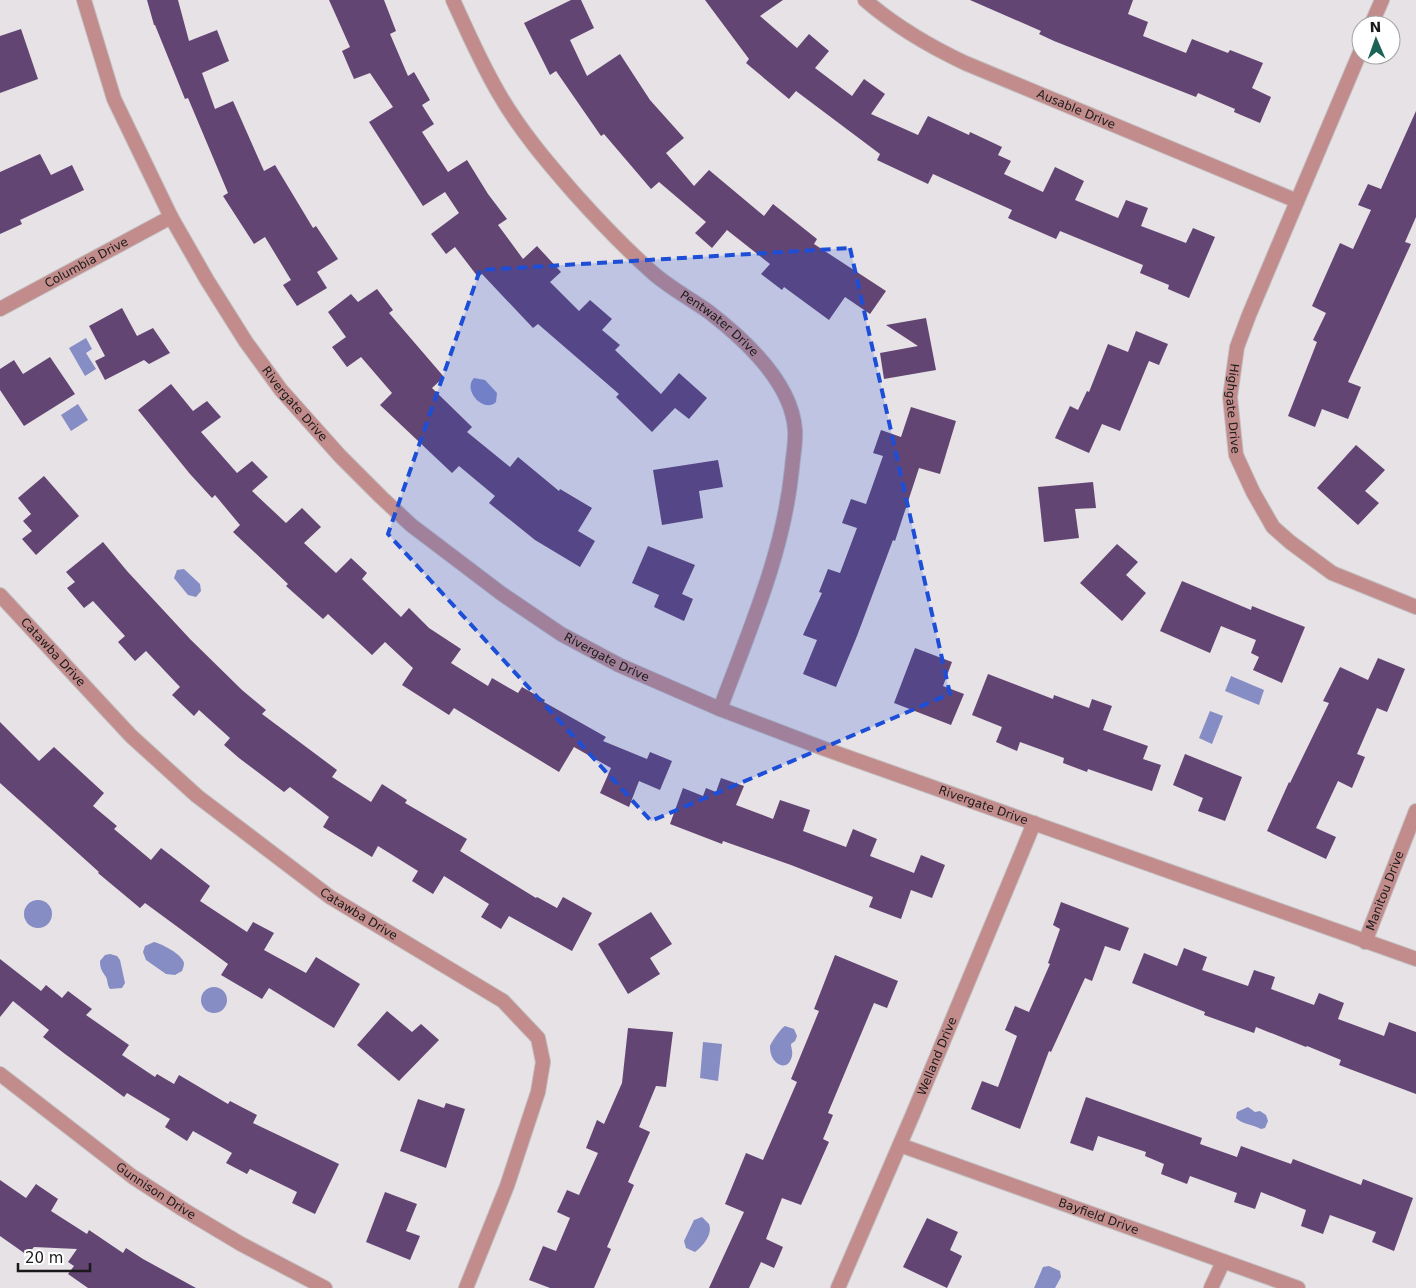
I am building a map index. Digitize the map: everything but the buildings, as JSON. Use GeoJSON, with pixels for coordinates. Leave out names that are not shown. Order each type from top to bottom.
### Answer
{"type":"FeatureCollection","features":[{"type":"Feature","properties":{"kind":"street","name":"Rivergate Drive"},"geometry":{"type":"LineString","coordinates":[[84,0],[114,99],[171,217],[207,280],[246,342],[281,390],[340,456],[411,525],[502,594],[561,634],[619,665],[720,709],[824,749],[1416,959]]}},
{"type":"Feature","properties":{"kind":"street","name":"Pentwater Drive"},"geometry":{"type":"LineString","coordinates":[[453,0],[473,45],[498,93],[529,138],[574,193],[607,229],[655,274],[710,313],[745,344],[774,376],[789,404],[795,430],[789,493],[782,534],[720,709]]}},
{"type":"Feature","properties":{"kind":"street","name":"Ausable Drive"},"geometry":{"type":"LineString","coordinates":[[865,0],[901,28],[933,48],[965,63],[1297,201]]}},
{"type":"Feature","properties":{"kind":"street"},"geometry":{"type":"LineString","coordinates":[[1376,15],[1382,0]]}},
{"type":"Feature","properties":{"kind":"street","name":"Highgate Drive"},"geometry":{"type":"LineString","coordinates":[[1355,65],[1237,348],[1230,397],[1236,455],[1253,492],[1273,527],[1290,542],[1332,573],[1416,607]]}},
{"type":"Feature","properties":{"kind":"street","name":"Columbia Drive"},"geometry":{"type":"LineString","coordinates":[[0,309],[171,217]]}},
{"type":"Feature","properties":{"kind":"street","name":"Catawba Drive"},"geometry":{"type":"LineString","coordinates":[[0,596],[131,736],[197,796],[330,897],[503,1001],[538,1038],[543,1062],[538,1092],[508,1186],[466,1288]]}},
{"type":"Feature","properties":{"kind":"street","name":"Manitou Drive"},"geometry":{"type":"LineString","coordinates":[[1365,942],[1416,811]]}},
{"type":"Feature","properties":{"kind":"street","name":"Welland Drive"},"geometry":{"type":"LineString","coordinates":[[838,1288],[900,1145],[1034,823]]}},
{"type":"Feature","properties":{"kind":"street","name":"Gunnison Drive"},"geometry":{"type":"LineString","coordinates":[[0,1074],[147,1186],[241,1244],[325,1288]]}},
{"type":"Feature","properties":{"kind":"street","name":"Bayfield Drive"},"geometry":{"type":"LineString","coordinates":[[900,1145],[1298,1288]]}},
{"type":"Feature","properties":{"kind":"street"},"geometry":{"type":"LineString","coordinates":[[1211,1288],[1222,1262]]}},
{"type":"Feature","properties":{"kind":"highlighted area"},"geometry":{"type":"Polygon","coordinates":[[[850,248],[950,694],[651,821],[388,534],[480,270],[850,248]]]}},
{"type":"Feature","properties":{"kind":"water"},"geometry":{"type":"Polygon","coordinates":[[[86,338],[92,349],[86,353],[96,369],[85,376],[69,348],[86,338]]]}},
{"type":"Feature","properties":{"kind":"water"},"geometry":{"type":"Polygon","coordinates":[[[474,378],[485,380],[497,393],[496,402],[486,405],[476,399],[471,388],[474,378]]]}},
{"type":"Feature","properties":{"kind":"water"},"geometry":{"type":"Polygon","coordinates":[[[78,404],[88,420],[71,431],[61,415],[78,404]]]}},
{"type":"Feature","properties":{"kind":"water"},"geometry":{"type":"Polygon","coordinates":[[[184,569],[200,584],[201,591],[196,597],[188,595],[174,578],[177,570],[184,569]]]}},
{"type":"Feature","properties":{"kind":"water"},"geometry":{"type":"Polygon","coordinates":[[[1231,676],[1264,690],[1259,705],[1225,691],[1231,676]]]}},
{"type":"Feature","properties":{"kind":"water"},"geometry":{"type":"Polygon","coordinates":[[[1210,711],[1223,716],[1212,744],[1199,738],[1210,711]]]}},
{"type":"Feature","properties":{"kind":"water"},"geometry":{"type":"Polygon","coordinates":[[[38,900],[48,904],[52,914],[48,924],[38,928],[28,924],[24,914],[28,904],[38,900]]]}},
{"type":"Feature","properties":{"kind":"water"},"geometry":{"type":"Polygon","coordinates":[[[154,942],[180,956],[184,963],[182,971],[175,975],[166,974],[146,960],[143,952],[145,946],[154,942]]]}},
{"type":"Feature","properties":{"kind":"water"},"geometry":{"type":"Polygon","coordinates":[[[105,955],[117,956],[120,960],[125,983],[122,988],[110,989],[102,971],[100,961],[105,955]]]}},
{"type":"Feature","properties":{"kind":"water"},"geometry":{"type":"Polygon","coordinates":[[[214,987],[223,991],[227,1000],[223,1009],[214,1013],[205,1009],[201,1000],[205,991],[214,987]]]}},
{"type":"Feature","properties":{"kind":"water"},"geometry":{"type":"Polygon","coordinates":[[[785,1026],[794,1029],[797,1036],[791,1044],[792,1054],[790,1061],[787,1065],[779,1065],[772,1058],[770,1046],[785,1026]]]}},
{"type":"Feature","properties":{"kind":"water"},"geometry":{"type":"Polygon","coordinates":[[[703,1042],[722,1044],[718,1081],[700,1078],[703,1042]]]}},
{"type":"Feature","properties":{"kind":"water"},"geometry":{"type":"Polygon","coordinates":[[[1248,1107],[1255,1112],[1260,1111],[1266,1115],[1268,1121],[1265,1128],[1261,1129],[1236,1118],[1237,1112],[1248,1107]]]}},
{"type":"Feature","properties":{"kind":"water"},"geometry":{"type":"Polygon","coordinates":[[[702,1217],[709,1224],[710,1232],[704,1243],[695,1252],[686,1248],[684,1241],[694,1220],[702,1217]]]}},
{"type":"Feature","properties":{"kind":"water"},"geometry":{"type":"Polygon","coordinates":[[[1049,1266],[1060,1271],[1061,1277],[1055,1288],[1034,1288],[1043,1267],[1049,1266]]]}}]}
